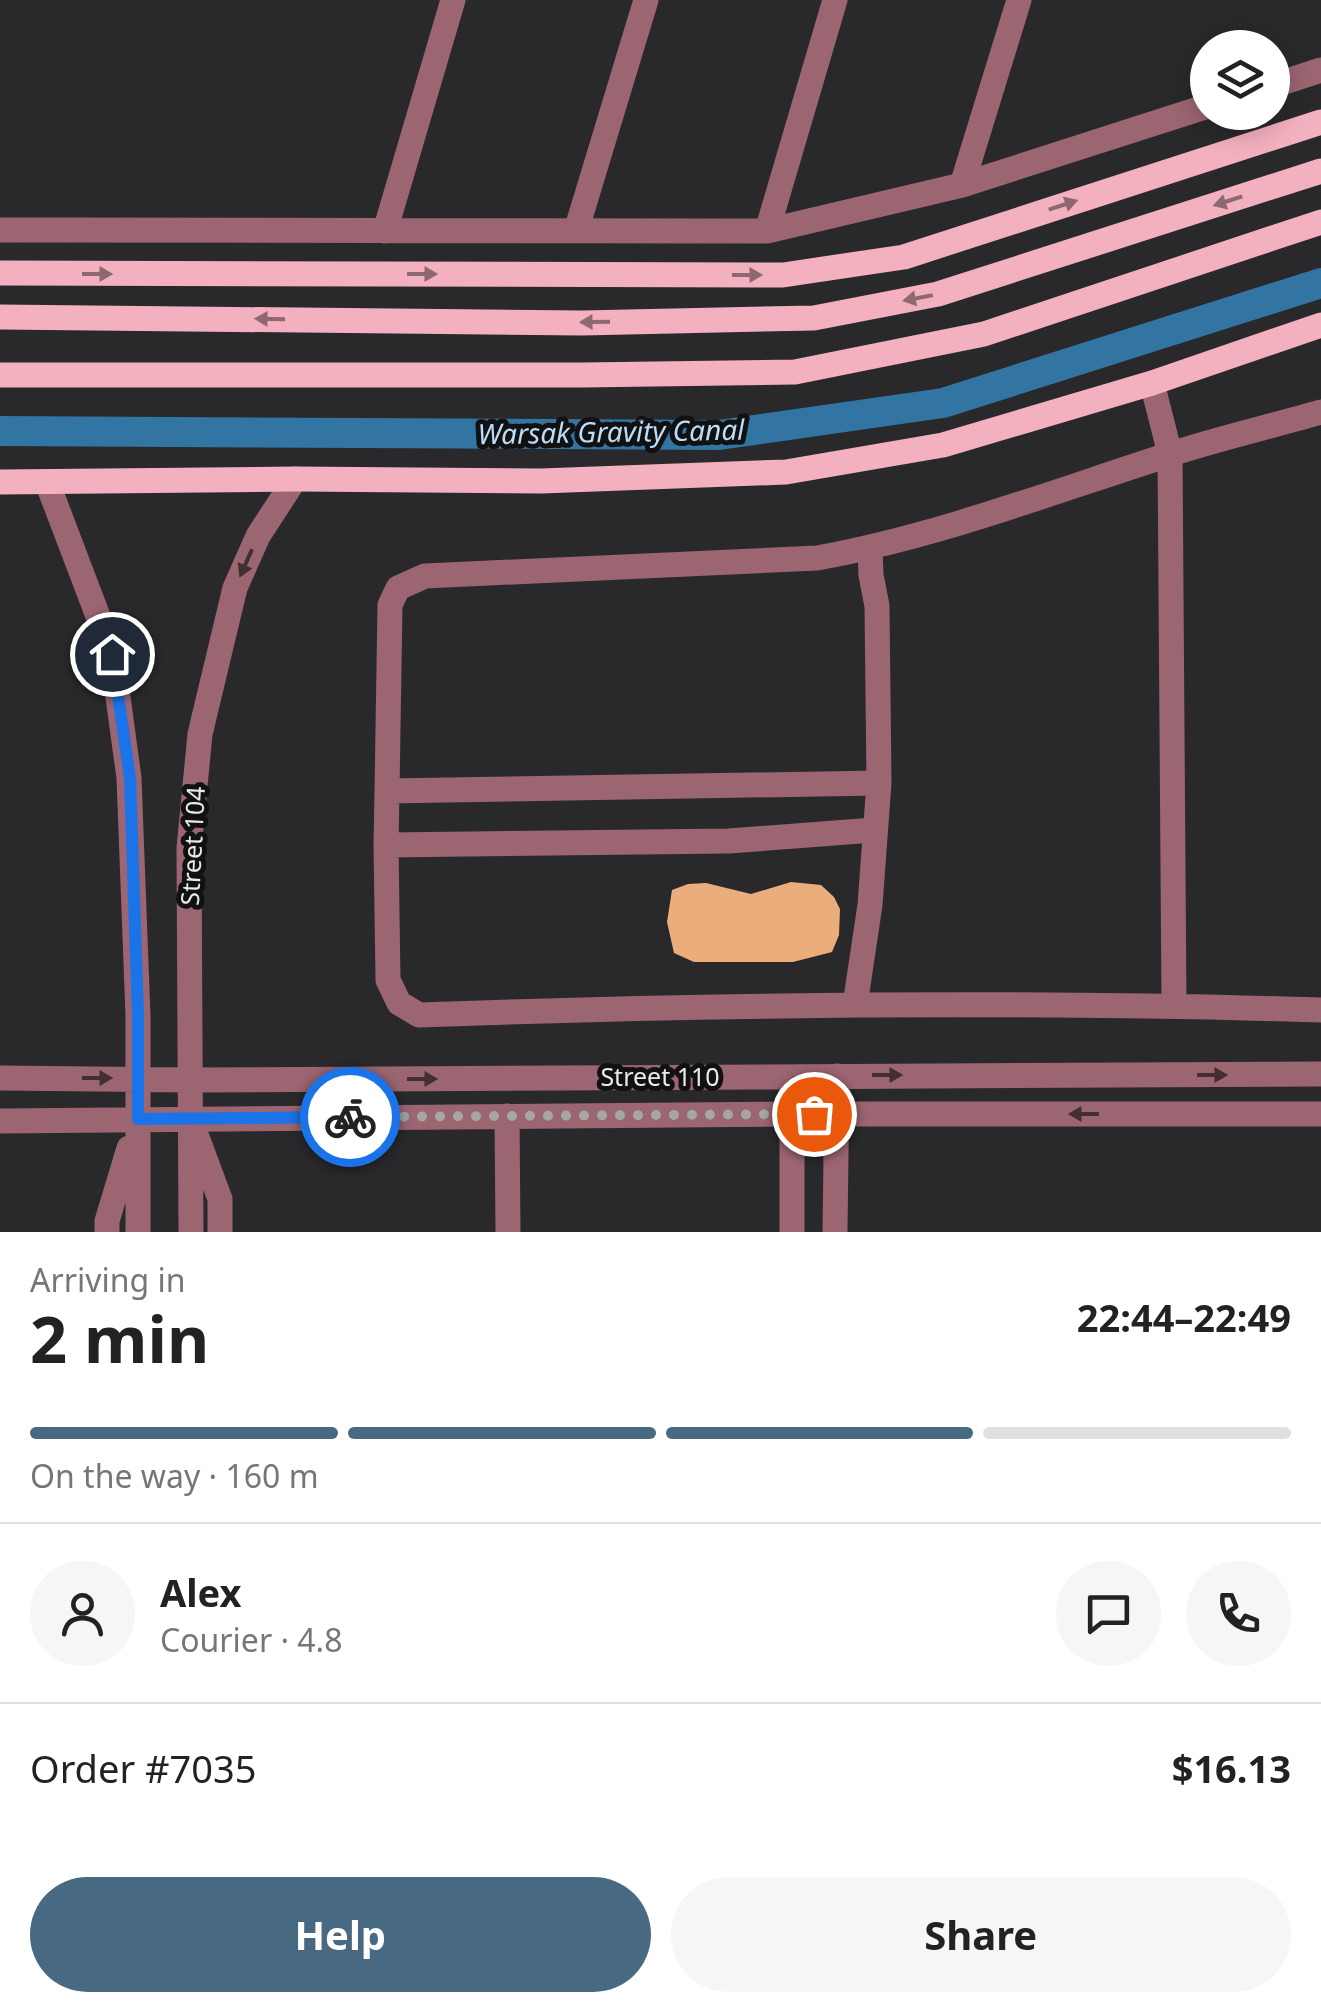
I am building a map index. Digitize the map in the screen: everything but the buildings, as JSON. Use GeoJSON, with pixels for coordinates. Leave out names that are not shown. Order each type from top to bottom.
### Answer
{"type":"FeatureCollection","features":[{"type":"Feature","properties":{"kind":"main road"},"geometry":{"type":"LineString","coordinates":[[0,274],[783,275],[904,257],[1321,122]]}},
{"type":"Feature","properties":{"kind":"main road"},"geometry":{"type":"LineString","coordinates":[[0,316],[646,322],[814,318],[938,294],[1321,170]]}},
{"type":"Feature","properties":{"kind":"main road"},"geometry":{"type":"LineString","coordinates":[[0,376],[795,372],[984,334],[1321,222]]}},
{"type":"Feature","properties":{"kind":"main road"},"geometry":{"type":"LineString","coordinates":[[646,322],[647,274]]}},
{"type":"Feature","properties":{"kind":"main road"},"geometry":{"type":"LineString","coordinates":[[0,482],[542,481],[786,472],[943,445],[1152,383],[1321,326]]}},
{"type":"Feature","properties":{"kind":"street"},"geometry":{"type":"LineString","coordinates":[[385,230],[453,0]]}},
{"type":"Feature","properties":{"kind":"street"},"geometry":{"type":"LineString","coordinates":[[576,231],[646,0]]}},
{"type":"Feature","properties":{"kind":"street"},"geometry":{"type":"LineString","coordinates":[[768,231],[835,0]]}},
{"type":"Feature","properties":{"kind":"street"},"geometry":{"type":"LineString","coordinates":[[962,185],[1019,0]]}},
{"type":"Feature","properties":{"kind":"street"},"geometry":{"type":"LineString","coordinates":[[1290,80],[1321,70]]}},
{"type":"Feature","properties":{"kind":"street"},"geometry":{"type":"LineString","coordinates":[[0,230],[768,231],[962,185],[1190,112]]}},
{"type":"Feature","properties":{"kind":"street"},"geometry":{"type":"LineString","coordinates":[[1152,383],[1170,454],[1174,1006]]}},
{"type":"Feature","properties":{"kind":"street"},"geometry":{"type":"LineString","coordinates":[[1321,412],[1170,454],[942,529],[870,548],[817,558],[425,576],[398,588],[390,605],[386,845],[388,980],[399,1003],[419,1014],[855,1006],[1321,1010]]}},
{"type":"Feature","properties":{"kind":"street","name":"Street 104"},"geometry":{"type":"LineString","coordinates":[[191,1232],[189,848],[200,734],[235,588],[258,536],[295,479]]}},
{"type":"Feature","properties":{"kind":"street"},"geometry":{"type":"LineString","coordinates":[[47,482],[112,654],[130,778],[138,1016],[138,1232]]}},
{"type":"Feature","properties":{"kind":"street"},"geometry":{"type":"LineString","coordinates":[[855,1006],[870,905],[879,783],[877,606],[870,548]]}},
{"type":"Feature","properties":{"kind":"street"},"geometry":{"type":"LineString","coordinates":[[387,791],[879,783]]}},
{"type":"Feature","properties":{"kind":"street"},"geometry":{"type":"LineString","coordinates":[[386,845],[729,841],[874,830]]}},
{"type":"Feature","properties":{"kind":"street","name":"Street 110"},"geometry":{"type":"LineString","coordinates":[[0,1078],[1321,1074]]}},
{"type":"Feature","properties":{"kind":"street"},"geometry":{"type":"LineString","coordinates":[[792,1232],[793,1076]]}},
{"type":"Feature","properties":{"kind":"street"},"geometry":{"type":"LineString","coordinates":[[835,1232],[838,1076]]}},
{"type":"Feature","properties":{"kind":"street","name":"Street 110"},"geometry":{"type":"LineString","coordinates":[[0,1120],[1321,1114]]}},
{"type":"Feature","properties":{"kind":"street"},"geometry":{"type":"LineString","coordinates":[[508,1116],[508,1232]]}},
{"type":"Feature","properties":{"kind":"street"},"geometry":{"type":"LineString","coordinates":[[190,1118],[220,1199],[220,1232]]}},
{"type":"Feature","properties":{"kind":"street"},"geometry":{"type":"LineString","coordinates":[[107,1232],[138,1119]]}},
{"type":"Feature","properties":{"kind":"waterway","name":"Warsak Gravity Canal"},"geometry":{"type":"LineString","coordinates":[[0,431],[719,435],[943,403],[1321,283]]}},
{"type":"Feature","properties":{"kind":"way so far"},"geometry":{"type":"LineString","coordinates":[[350,1117],[814,1114]]}},
{"type":"Feature","properties":{"kind":"route"},"geometry":{"type":"LineString","coordinates":[[112,654],[130,778],[138,1119],[350,1117]]}}]}
